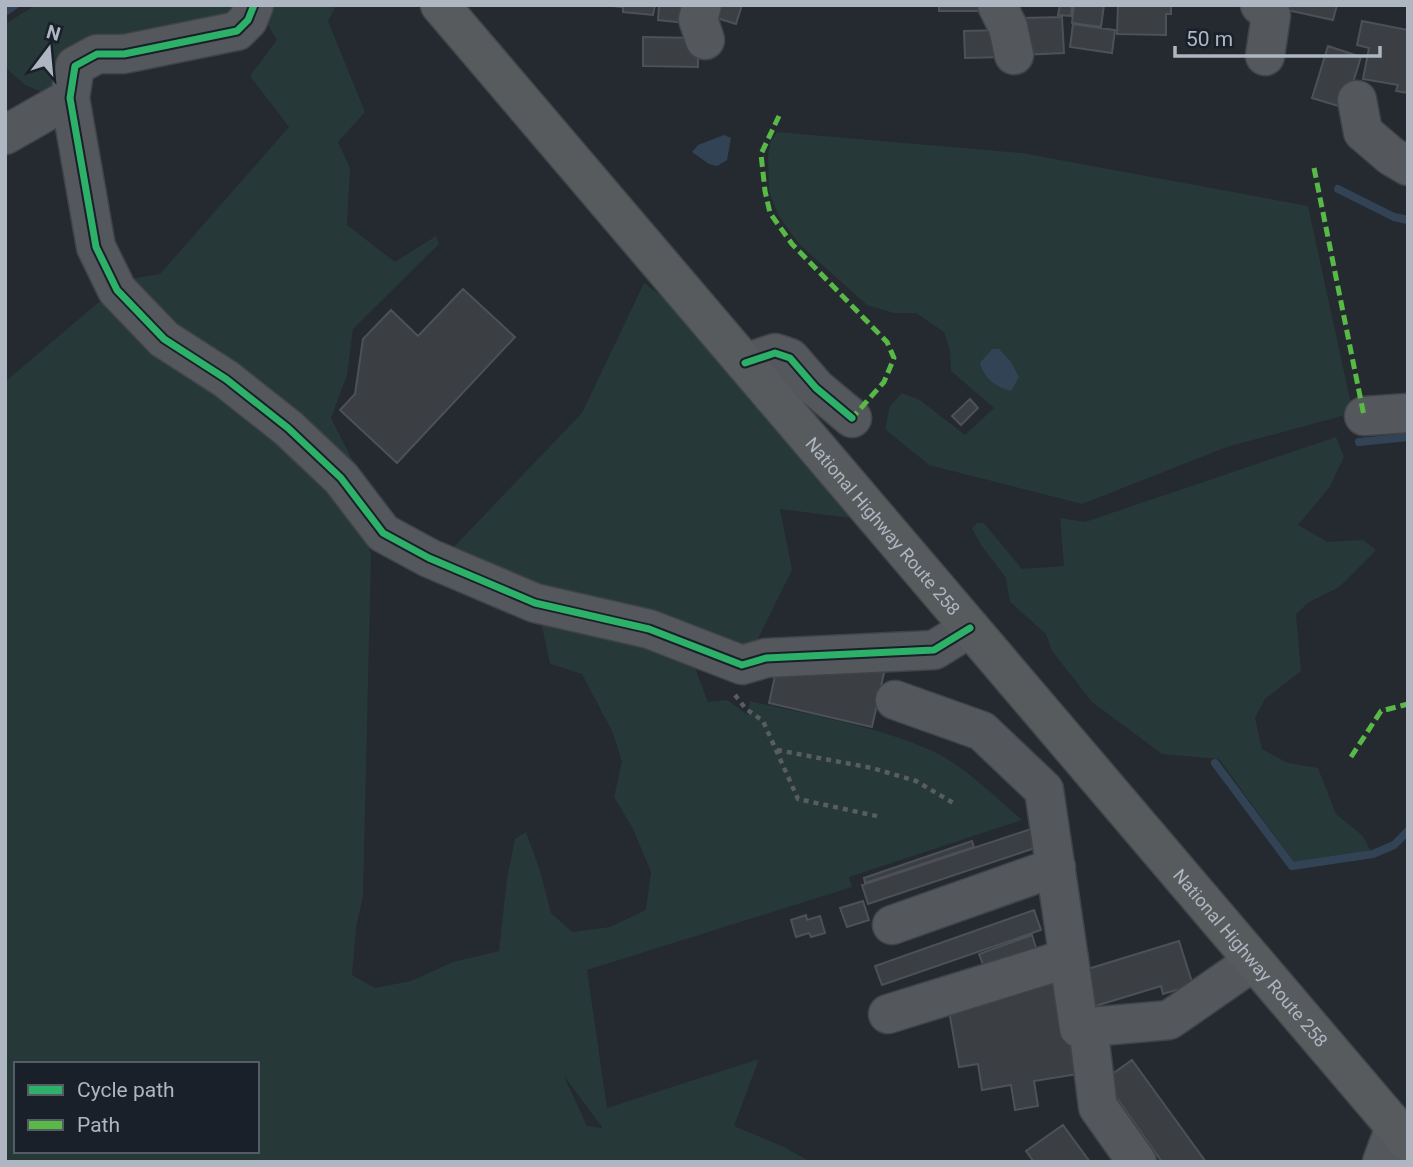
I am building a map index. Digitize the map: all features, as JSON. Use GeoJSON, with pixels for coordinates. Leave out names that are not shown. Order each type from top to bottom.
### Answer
{"type":"FeatureCollection","features":[{"type":"Feature","properties":{"kind":"highway","name":"National Highway Route 258"},"geometry":{"type":"LineString","coordinates":[[440,5],[1254,961],[1395,1144]]}},
{"type":"Feature","properties":{"kind":"street"},"geometry":{"type":"LineString","coordinates":[[254,5],[248,20],[237,31],[124,54],[97,54],[75,66],[70,98],[96,247],[117,290],[164,339],[226,379],[288,428],[341,478],[383,533],[429,558],[535,603],[649,629],[742,665],[766,658],[934,650],[970,628]]}},
{"type":"Feature","properties":{"kind":"street"},"geometry":{"type":"LineString","coordinates":[[997,5],[1008,27],[1014,55]]}},
{"type":"Feature","properties":{"kind":"street"},"geometry":{"type":"LineString","coordinates":[[1260,5],[1271,15],[1265,56]]}},
{"type":"Feature","properties":{"kind":"street"},"geometry":{"type":"LineString","coordinates":[[5,135],[70,98]]}},
{"type":"Feature","properties":{"kind":"street"},"geometry":{"type":"LineString","coordinates":[[1357,100],[1363,132],[1391,156],[1408,166]]}},
{"type":"Feature","properties":{"kind":"street"},"geometry":{"type":"LineString","coordinates":[[745,363],[775,353],[790,358],[816,388],[852,418]]}},
{"type":"Feature","properties":{"kind":"street"},"geometry":{"type":"LineString","coordinates":[[1364,416],[1408,414]]}},
{"type":"Feature","properties":{"kind":"street"},"geometry":{"type":"LineString","coordinates":[[895,700],[982,731],[1044,790],[1079,1028],[1169,1020],[1254,961]]}},
{"type":"Feature","properties":{"kind":"street"},"geometry":{"type":"LineString","coordinates":[[892,925],[1056,867]]}},
{"type":"Feature","properties":{"kind":"street"},"geometry":{"type":"LineString","coordinates":[[888,1014],[1069,958]]}},
{"type":"Feature","properties":{"kind":"street"},"geometry":{"type":"LineString","coordinates":[[1088,1027],[1098,1107],[1137,1162]]}},
{"type":"Feature","properties":{"kind":"path"},"geometry":{"type":"LineString","coordinates":[[742,665],[735,675],[735,696],[746,709],[763,721],[798,799],[881,817]]}},
{"type":"Feature","properties":{"kind":"path"},"geometry":{"type":"LineString","coordinates":[[776,750],[872,768],[915,781],[955,804]]}},
{"type":"Feature","properties":{"kind":"shaded area"},"geometry":{"type":"Polygon","coordinates":[[[36,5],[248,5],[245,12],[56,77],[51,86],[42,92],[25,85],[5,67],[5,24],[36,5]]]}},
{"type":"Feature","properties":{"kind":"shaded area"},"geometry":{"type":"Polygon","coordinates":[[[261,5],[336,5],[328,21],[365,112],[338,142],[350,168],[347,225],[395,262],[436,236],[439,244],[353,329],[347,375],[331,418],[377,508],[237,379],[123,280],[160,274],[289,127],[250,76],[277,40],[259,11],[261,5]]]}},
{"type":"Feature","properties":{"kind":"shaded area"},"geometry":{"type":"Polygon","coordinates":[[[777,132],[1022,153],[1308,206],[1351,404],[1342,416],[1227,447],[1082,504],[929,465],[885,429],[890,406],[902,393],[920,400],[965,435],[994,408],[951,371],[950,351],[944,332],[916,313],[894,313],[867,305],[799,244],[778,215],[769,191],[768,157],[770,143],[777,132]]]}},
{"type":"Feature","properties":{"kind":"shaded area"},"geometry":{"type":"Polygon","coordinates":[[[644,283],[669,301],[851,518],[780,509],[792,570],[755,645],[728,652],[520,590],[449,552],[582,413],[644,283]]]}},
{"type":"Feature","properties":{"kind":"shaded area"},"geometry":{"type":"Polygon","coordinates":[[[107,295],[267,431],[357,521],[371,554],[363,897],[356,928],[352,975],[375,988],[411,981],[453,962],[499,951],[507,878],[515,839],[526,832],[551,913],[572,932],[610,927],[646,910],[651,872],[633,829],[614,797],[622,762],[613,733],[582,674],[550,664],[540,617],[692,660],[708,702],[727,700],[748,715],[750,701],[863,727],[928,749],[965,771],[1022,820],[849,877],[852,887],[587,970],[607,1108],[759,1059],[734,1126],[784,1147],[811,1162],[5,1162],[5,382],[107,295]],[[564,1076],[587,1126],[602,1127],[564,1076]]]}},
{"type":"Feature","properties":{"kind":"shaded area"},"geometry":{"type":"Polygon","coordinates":[[[1336,437],[1344,457],[1329,488],[1298,525],[1328,542],[1363,540],[1376,550],[1339,587],[1309,602],[1296,614],[1301,671],[1265,699],[1255,718],[1262,749],[1288,763],[1318,768],[1336,814],[1363,836],[1370,850],[1294,862],[1219,759],[1162,754],[1092,702],[1052,651],[1046,634],[1010,602],[1006,578],[981,545],[972,528],[977,523],[984,523],[1022,569],[1064,566],[1060,518],[1085,522],[1336,437]]]}},
{"type":"Feature","properties":{"kind":"water"},"geometry":{"type":"Polygon","coordinates":[[[724,135],[731,138],[727,160],[717,166],[709,164],[692,152],[698,145],[724,135]]]}},
{"type":"Feature","properties":{"kind":"water"},"geometry":{"type":"Polygon","coordinates":[[[992,349],[999,349],[1011,362],[1019,377],[1011,391],[991,382],[984,374],[980,363],[992,349]]]}},
{"type":"Feature","properties":{"kind":"building"},"geometry":{"type":"Polygon","coordinates":[[[600,5],[655,5],[653,15],[623,12],[623,7],[600,5]]]}},
{"type":"Feature","properties":{"kind":"building"},"geometry":{"type":"Polygon","coordinates":[[[659,5],[686,5],[685,23],[658,20],[659,5]]]}},
{"type":"Feature","properties":{"kind":"building"},"geometry":{"type":"Polygon","coordinates":[[[710,5],[742,5],[736,24],[707,15],[710,5]]]}},
{"type":"Feature","properties":{"kind":"building"},"geometry":{"type":"Polygon","coordinates":[[[939,5],[981,5],[981,11],[939,11],[939,5]]]}},
{"type":"Feature","properties":{"kind":"building"},"geometry":{"type":"Polygon","coordinates":[[[1060,5],[1072,5],[1071,16],[1058,15],[1060,5]]]}},
{"type":"Feature","properties":{"kind":"building"},"geometry":{"type":"Polygon","coordinates":[[[1074,5],[1104,5],[1101,27],[1072,23],[1074,5]]]}},
{"type":"Feature","properties":{"kind":"building"},"geometry":{"type":"Polygon","coordinates":[[[1118,5],[1171,5],[1171,14],[1166,14],[1166,35],[1117,34],[1118,5]]]}},
{"type":"Feature","properties":{"kind":"building"},"geometry":{"type":"Polygon","coordinates":[[[1288,5],[1337,5],[1333,20],[1287,10],[1288,5]]]}},
{"type":"Feature","properties":{"kind":"building"},"geometry":{"type":"Polygon","coordinates":[[[1062,17],[1064,53],[1022,55],[1021,18],[1062,17]]]}},
{"type":"Feature","properties":{"kind":"building"},"geometry":{"type":"Polygon","coordinates":[[[1362,21],[1408,30],[1408,93],[1396,91],[1398,85],[1363,79],[1369,48],[1357,45],[1362,21]]]}},
{"type":"Feature","properties":{"kind":"building"},"geometry":{"type":"Polygon","coordinates":[[[1073,24],[1115,30],[1112,53],[1070,47],[1073,24]]]}},
{"type":"Feature","properties":{"kind":"building"},"geometry":{"type":"Polygon","coordinates":[[[1003,30],[1004,57],[965,58],[964,31],[1003,30]]]}},
{"type":"Feature","properties":{"kind":"building"},"geometry":{"type":"Polygon","coordinates":[[[643,37],[698,38],[698,67],[643,66],[643,37]]]}},
{"type":"Feature","properties":{"kind":"building"},"geometry":{"type":"Polygon","coordinates":[[[1328,46],[1361,57],[1345,108],[1312,98],[1328,46]]]}},
{"type":"Feature","properties":{"kind":"building"},"geometry":{"type":"Polygon","coordinates":[[[463,289],[515,337],[397,463],[340,410],[355,394],[363,339],[391,310],[418,336],[463,289]]]}},
{"type":"Feature","properties":{"kind":"building"},"geometry":{"type":"Polygon","coordinates":[[[970,399],[978,408],[961,425],[952,416],[970,399]]]}},
{"type":"Feature","properties":{"kind":"building"},"geometry":{"type":"Polygon","coordinates":[[[886,664],[872,727],[769,703],[775,676],[886,664]]]}},
{"type":"Feature","properties":{"kind":"building"},"geometry":{"type":"Polygon","coordinates":[[[1031,829],[1038,847],[868,904],[862,885],[1031,829]]]}},
{"type":"Feature","properties":{"kind":"building"},"geometry":{"type":"Polygon","coordinates":[[[972,841],[974,847],[865,883],[864,878],[972,841]]]}},
{"type":"Feature","properties":{"kind":"building"},"geometry":{"type":"Polygon","coordinates":[[[863,901],[869,920],[847,927],[840,908],[863,901]]]}},
{"type":"Feature","properties":{"kind":"building"},"geometry":{"type":"Polygon","coordinates":[[[1034,910],[1041,930],[882,985],[875,966],[1034,910]]]}},
{"type":"Feature","properties":{"kind":"building"},"geometry":{"type":"Polygon","coordinates":[[[806,915],[807,920],[820,916],[825,933],[811,937],[809,933],[796,937],[791,920],[806,915]]]}},
{"type":"Feature","properties":{"kind":"building"},"geometry":{"type":"Polygon","coordinates":[[[1032,935],[1038,954],[986,972],[979,954],[1032,935]]]}},
{"type":"Feature","properties":{"kind":"building"},"geometry":{"type":"Polygon","coordinates":[[[1179,941],[1193,985],[1163,994],[1161,986],[1089,1008],[1078,972],[1179,941]]]}},
{"type":"Feature","properties":{"kind":"building"},"geometry":{"type":"Polygon","coordinates":[[[1056,972],[1078,1074],[1034,1081],[1038,1106],[1015,1110],[1011,1085],[982,1090],[978,1064],[959,1067],[949,1011],[1056,972]]]}},
{"type":"Feature","properties":{"kind":"building"},"geometry":{"type":"Polygon","coordinates":[[[1132,1060],[1206,1162],[1162,1162],[1104,1080],[1132,1060]]]}},
{"type":"Feature","properties":{"kind":"building"},"geometry":{"type":"Polygon","coordinates":[[[1063,1125],[1090,1162],[1034,1162],[1026,1151],[1063,1125]]]}},
{"type":"Feature","properties":{"kind":"waterway"},"geometry":{"type":"LineString","coordinates":[[5,12],[15,5]]}},
{"type":"Feature","properties":{"kind":"waterway"},"geometry":{"type":"LineString","coordinates":[[1338,189],[1394,217],[1408,220]]}},
{"type":"Feature","properties":{"kind":"waterway"},"geometry":{"type":"LineString","coordinates":[[1359,442],[1408,437]]}},
{"type":"Feature","properties":{"kind":"waterway"},"geometry":{"type":"LineString","coordinates":[[1215,763],[1292,866],[1373,854],[1394,845],[1408,831]]}},
{"type":"Feature","properties":{"kind":"marked path"},"geometry":{"type":"LineString","coordinates":[[779,116],[761,154],[770,213],[792,244],[887,342],[894,358],[884,382],[852,418]]}},
{"type":"Feature","properties":{"kind":"marked path"},"geometry":{"type":"LineString","coordinates":[[1314,168],[1364,416]]}},
{"type":"Feature","properties":{"kind":"marked path"},"geometry":{"type":"LineString","coordinates":[[1351,757],[1381,711],[1408,704]]}},
{"type":"Feature","properties":{"kind":"cycle path"},"geometry":{"type":"LineString","coordinates":[[254,5],[248,20],[237,31],[124,54],[97,54],[75,66],[70,98],[96,247],[117,290],[164,339],[226,379],[288,428],[341,478],[383,533],[429,558],[535,603],[649,629],[742,665],[766,658],[934,650],[970,628]]}},
{"type":"Feature","properties":{"kind":"cycle path"},"geometry":{"type":"LineString","coordinates":[[745,363],[775,353],[790,358],[816,388],[852,418]]}}]}
